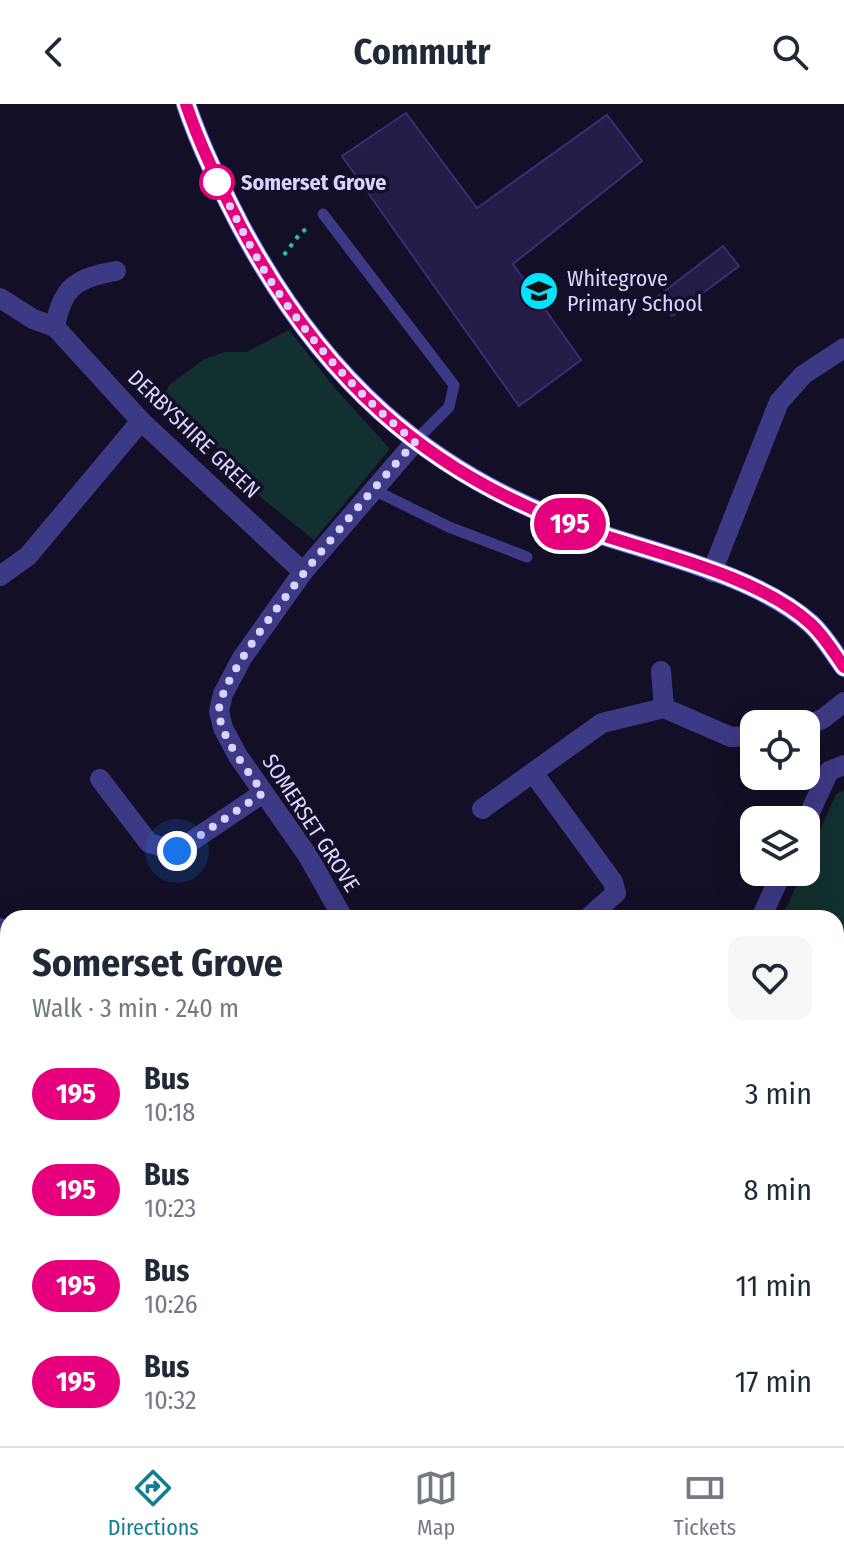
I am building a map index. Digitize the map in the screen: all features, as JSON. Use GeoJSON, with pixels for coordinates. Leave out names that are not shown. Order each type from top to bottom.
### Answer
{"type":"FeatureCollection","features":[{"type":"Feature","properties":{"kind":"street"},"geometry":{"type":"LineString","coordinates":[[186,104],[216,179],[277,291],[337,370],[382,414],[415,442],[513,501],[583,529],[766,592],[813,626],[844,667]]}},
{"type":"Feature","properties":{"kind":"street"},"geometry":{"type":"LineString","coordinates":[[55,327],[59,305],[69,289],[87,276],[116,271]]}},
{"type":"Feature","properties":{"kind":"street","name":"DERBYSHIRE GREEN"},"geometry":{"type":"LineString","coordinates":[[0,298],[33,319],[55,327],[141,421],[303,572]]}},
{"type":"Feature","properties":{"kind":"street"},"geometry":{"type":"LineString","coordinates":[[712,572],[779,402],[803,375],[844,348]]}},
{"type":"Feature","properties":{"kind":"street"},"geometry":{"type":"LineString","coordinates":[[0,576],[28,556],[141,421]]}},
{"type":"Feature","properties":{"kind":"street","name":"SOMERSET GROVE"},"geometry":{"type":"LineString","coordinates":[[338,910],[308,856],[263,793],[223,728],[219,711],[223,694],[242,658],[303,572],[415,442]]}},
{"type":"Feature","properties":{"kind":"street"},"geometry":{"type":"LineString","coordinates":[[661,671],[664,708]]}},
{"type":"Feature","properties":{"kind":"street"},"geometry":{"type":"LineString","coordinates":[[820,720],[844,702]]}},
{"type":"Feature","properties":{"kind":"street"},"geometry":{"type":"LineString","coordinates":[[482,809],[602,723],[664,708],[731,737],[740,737]]}},
{"type":"Feature","properties":{"kind":"street"},"geometry":{"type":"LineString","coordinates":[[813,806],[829,771],[844,765]]}},
{"type":"Feature","properties":{"kind":"street"},"geometry":{"type":"LineString","coordinates":[[534,774],[613,882],[616,893],[597,910]]}},
{"type":"Feature","properties":{"kind":"street"},"geometry":{"type":"LineString","coordinates":[[100,779],[149,843],[177,851],[263,793]]}},
{"type":"Feature","properties":{"kind":"street"},"geometry":{"type":"LineString","coordinates":[[765,910],[776,886]]}},
{"type":"Feature","properties":{"kind":"lane"},"geometry":{"type":"LineString","coordinates":[[323,214],[454,385],[449,407],[415,442]]}},
{"type":"Feature","properties":{"kind":"lane"},"geometry":{"type":"LineString","coordinates":[[374,490],[449,527],[527,557]]}},
{"type":"Feature","properties":{"kind":"path"},"geometry":{"type":"LineString","coordinates":[[282,257],[299,235],[323,214]]}},
{"type":"Feature","properties":{"kind":"green space"},"geometry":{"type":"Polygon","coordinates":[[[289,330],[334,387],[390,449],[314,540],[253,491],[217,448],[171,415],[164,405],[169,385],[205,359],[225,352],[246,352],[289,330]]]}},
{"type":"Feature","properties":{"kind":"green space"},"geometry":{"type":"Polygon","coordinates":[[[844,790],[844,910],[785,910],[796,886],[820,886],[820,831],[836,794],[844,790]]]}},
{"type":"Feature","properties":{"kind":"building"},"geometry":{"type":"Polygon","coordinates":[[[406,113],[477,208],[607,115],[642,161],[513,264],[581,360],[519,406],[342,156],[406,113]]]}},
{"type":"Feature","properties":{"kind":"building"},"geometry":{"type":"Polygon","coordinates":[[[723,246],[739,266],[672,316],[657,297],[723,246]]]}},
{"type":"Feature","properties":{"kind":"bus line","name":"195"},"geometry":{"type":"LineString","coordinates":[[186,104],[216,179],[277,291],[337,370],[382,414],[415,442],[513,501],[583,529],[766,592],[813,626],[844,667]]}},
{"type":"Feature","properties":{"kind":"place","name":"Somerset Grove"},"geometry":{"type":"Point","coordinates":[217,182]}},
{"type":"Feature","properties":{"kind":"place","name":"Whitegrove Primary School"},"geometry":{"type":"Point","coordinates":[539,291]}},
{"type":"Feature","properties":{"kind":"route"},"geometry":{"type":"LineString","coordinates":[[177,851],[263,793],[223,728],[219,711],[223,694],[242,658],[303,572],[415,442],[337,370],[306,330],[277,291],[216,179],[217,182]]}}]}
